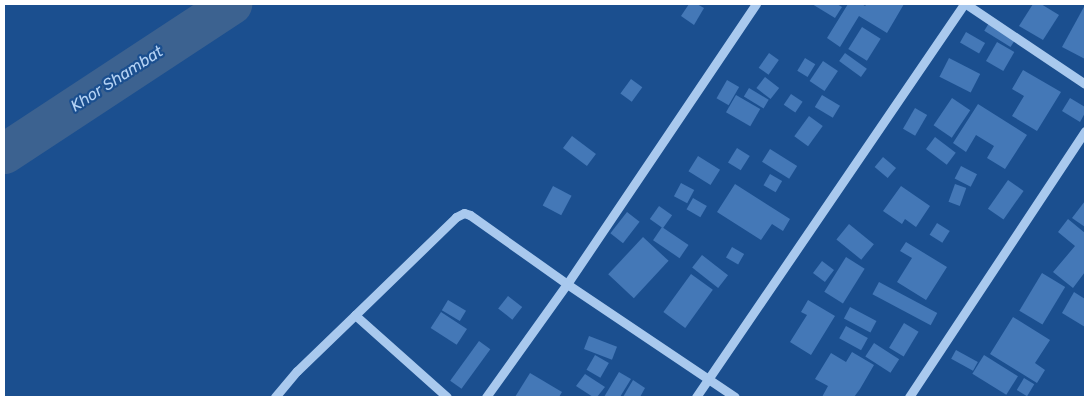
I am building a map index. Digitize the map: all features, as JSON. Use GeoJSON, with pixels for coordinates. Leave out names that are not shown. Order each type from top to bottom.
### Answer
{"type":"FeatureCollection","features":[{"type":"Feature","properties":{"kind":"street"},"geometry":{"type":"LineString","coordinates":[[486,397],[567,284],[756,4]]}},
{"type":"Feature","properties":{"kind":"street"},"geometry":{"type":"LineString","coordinates":[[696,397],[965,4],[1085,84]]}},
{"type":"Feature","properties":{"kind":"street"},"geometry":{"type":"LineString","coordinates":[[909,397],[1085,131]]}},
{"type":"Feature","properties":{"kind":"street"},"geometry":{"type":"LineString","coordinates":[[275,397],[297,371],[456,217],[464,213],[470,215],[567,284],[735,397]]}},
{"type":"Feature","properties":{"kind":"street"},"geometry":{"type":"LineString","coordinates":[[355,315],[447,397]]}},
{"type":"Feature","properties":{"kind":"building"},"geometry":{"type":"Polygon","coordinates":[[[689,4],[697,4],[704,8],[694,25],[681,16],[689,4]]]}},
{"type":"Feature","properties":{"kind":"building"},"geometry":{"type":"Polygon","coordinates":[[[812,4],[837,4],[842,7],[835,18],[812,4]]]}},
{"type":"Feature","properties":{"kind":"building"},"geometry":{"type":"Polygon","coordinates":[[[848,4],[862,4],[865,6],[867,4],[904,4],[887,33],[859,16],[840,47],[827,38],[848,4]]]}},
{"type":"Feature","properties":{"kind":"building"},"geometry":{"type":"Polygon","coordinates":[[[1033,4],[1041,4],[1059,15],[1043,40],[1019,26],[1033,4]]]}},
{"type":"Feature","properties":{"kind":"building"},"geometry":{"type":"Polygon","coordinates":[[[1085,5],[1085,59],[1062,47],[1085,5]]]}},
{"type":"Feature","properties":{"kind":"building"},"geometry":{"type":"Polygon","coordinates":[[[989,23],[1015,39],[1011,47],[984,31],[989,23]]]}},
{"type":"Feature","properties":{"kind":"building"},"geometry":{"type":"Polygon","coordinates":[[[862,27],[881,39],[867,61],[848,49],[862,27]]]}},
{"type":"Feature","properties":{"kind":"building"},"geometry":{"type":"Polygon","coordinates":[[[966,32],[985,43],[979,53],[960,42],[966,32]]]}},
{"type":"Feature","properties":{"kind":"building"},"geometry":{"type":"Polygon","coordinates":[[[997,42],[1014,52],[1003,71],[986,61],[997,42]]]}},
{"type":"Feature","properties":{"kind":"building"},"geometry":{"type":"Polygon","coordinates":[[[769,53],[779,60],[769,75],[759,68],[769,53]]]}},
{"type":"Feature","properties":{"kind":"building"},"geometry":{"type":"Polygon","coordinates":[[[845,53],[867,69],[861,77],[839,61],[845,53]]]}},
{"type":"Feature","properties":{"kind":"building"},"geometry":{"type":"Polygon","coordinates":[[[805,58],[815,64],[808,77],[797,71],[805,58]]]}},
{"type":"Feature","properties":{"kind":"building"},"geometry":{"type":"Polygon","coordinates":[[[949,58],[980,74],[971,93],[939,77],[949,58]]]}},
{"type":"Feature","properties":{"kind":"building"},"geometry":{"type":"Polygon","coordinates":[[[823,61],[838,71],[825,91],[810,81],[823,61]]]}},
{"type":"Feature","properties":{"kind":"building"},"geometry":{"type":"Polygon","coordinates":[[[1023,70],[1061,92],[1037,131],[1012,116],[1024,96],[1012,89],[1023,70]]]}},
{"type":"Feature","properties":{"kind":"building"},"geometry":{"type":"Polygon","coordinates":[[[765,77],[779,88],[771,99],[756,88],[765,77]]]}},
{"type":"Feature","properties":{"kind":"building"},"geometry":{"type":"Polygon","coordinates":[[[631,79],[642,87],[632,102],[620,94],[631,79]]]}},
{"type":"Feature","properties":{"kind":"building"},"geometry":{"type":"Polygon","coordinates":[[[727,80],[739,87],[729,105],[716,98],[727,80]]]}},
{"type":"Feature","properties":{"kind":"building"},"geometry":{"type":"Polygon","coordinates":[[[749,88],[769,100],[764,108],[744,97],[749,88]]]}},
{"type":"Feature","properties":{"kind":"building"},"geometry":{"type":"Polygon","coordinates":[[[791,94],[803,102],[795,113],[784,105],[791,94]]]}},
{"type":"Feature","properties":{"kind":"building"},"geometry":{"type":"Polygon","coordinates":[[[736,95],[760,109],[750,126],[726,112],[736,95]]]}},
{"type":"Feature","properties":{"kind":"building"},"geometry":{"type":"Polygon","coordinates":[[[822,95],[840,106],[833,118],[815,107],[822,95]]]}},
{"type":"Feature","properties":{"kind":"building"},"geometry":{"type":"Polygon","coordinates":[[[952,98],[970,110],[952,138],[934,125],[952,98]]]}},
{"type":"Feature","properties":{"kind":"building"},"geometry":{"type":"Polygon","coordinates":[[[1070,98],[1085,107],[1085,113],[1080,122],[1062,111],[1070,98]]]}},
{"type":"Feature","properties":{"kind":"building"},"geometry":{"type":"Polygon","coordinates":[[[978,104],[1027,135],[1005,169],[987,158],[994,146],[976,135],[966,152],[953,143],[978,104]]]}},
{"type":"Feature","properties":{"kind":"building"},"geometry":{"type":"Polygon","coordinates":[[[915,108],[927,115],[915,136],[903,129],[915,108]]]}},
{"type":"Feature","properties":{"kind":"building"},"geometry":{"type":"Polygon","coordinates":[[[809,116],[823,126],[808,146],[794,136],[809,116]]]}},
{"type":"Feature","properties":{"kind":"building"},"geometry":{"type":"Polygon","coordinates":[[[572,136],[596,154],[587,166],[563,148],[572,136]]]}},
{"type":"Feature","properties":{"kind":"building"},"geometry":{"type":"Polygon","coordinates":[[[935,137],[956,153],[947,165],[926,149],[935,137]]]}},
{"type":"Feature","properties":{"kind":"building"},"geometry":{"type":"Polygon","coordinates":[[[737,148],[750,156],[741,170],[728,162],[737,148]]]}},
{"type":"Feature","properties":{"kind":"building"},"geometry":{"type":"Polygon","coordinates":[[[770,149],[797,166],[789,179],[762,162],[770,149]]]}},
{"type":"Feature","properties":{"kind":"building"},"geometry":{"type":"Polygon","coordinates":[[[698,156],[720,170],[711,185],[688,171],[698,156]]]}},
{"type":"Feature","properties":{"kind":"building"},"geometry":{"type":"Polygon","coordinates":[[[883,157],[896,168],[888,178],[875,167],[883,157]]]}},
{"type":"Feature","properties":{"kind":"building"},"geometry":{"type":"Polygon","coordinates":[[[961,166],[977,174],[971,187],[955,178],[961,166]]]}},
{"type":"Feature","properties":{"kind":"building"},"geometry":{"type":"Polygon","coordinates":[[[770,174],[782,181],[776,192],[764,185],[770,174]]]}},
{"type":"Feature","properties":{"kind":"building"},"geometry":{"type":"Polygon","coordinates":[[[1008,180],[1024,191],[1003,220],[988,209],[1008,180]]]}},
{"type":"Feature","properties":{"kind":"building"},"geometry":{"type":"Polygon","coordinates":[[[681,183],[694,190],[687,203],[674,196],[681,183]]]}},
{"type":"Feature","properties":{"kind":"building"},"geometry":{"type":"Polygon","coordinates":[[[735,184],[790,219],[783,231],[772,224],[761,240],[717,212],[735,184]]]}},
{"type":"Feature","properties":{"kind":"building"},"geometry":{"type":"Polygon","coordinates":[[[955,184],[966,188],[960,206],[949,202],[955,184]]]}},
{"type":"Feature","properties":{"kind":"building"},"geometry":{"type":"Polygon","coordinates":[[[553,186],[572,196],[561,215],[543,205],[553,186]]]}},
{"type":"Feature","properties":{"kind":"building"},"geometry":{"type":"Polygon","coordinates":[[[901,186],[930,206],[916,227],[905,219],[902,224],[883,211],[901,186]]]}},
{"type":"Feature","properties":{"kind":"building"},"geometry":{"type":"Polygon","coordinates":[[[693,198],[707,206],[700,217],[686,209],[693,198]]]}},
{"type":"Feature","properties":{"kind":"building"},"geometry":{"type":"Polygon","coordinates":[[[1085,201],[1085,227],[1072,218],[1085,201]]]}},
{"type":"Feature","properties":{"kind":"building"},"geometry":{"type":"Polygon","coordinates":[[[659,206],[672,215],[663,228],[650,219],[659,206]]]}},
{"type":"Feature","properties":{"kind":"building"},"geometry":{"type":"Polygon","coordinates":[[[627,212],[640,222],[623,243],[610,233],[627,212]]]}},
{"type":"Feature","properties":{"kind":"building"},"geometry":{"type":"Polygon","coordinates":[[[1068,219],[1085,233],[1085,272],[1073,288],[1053,272],[1075,246],[1058,232],[1068,219]]]}},
{"type":"Feature","properties":{"kind":"building"},"geometry":{"type":"Polygon","coordinates":[[[937,223],[950,231],[942,243],[930,235],[937,223]]]}},
{"type":"Feature","properties":{"kind":"building"},"geometry":{"type":"Polygon","coordinates":[[[849,224],[874,244],[861,260],[836,240],[849,224]]]}},
{"type":"Feature","properties":{"kind":"building"},"geometry":{"type":"Polygon","coordinates":[[[662,227],[689,245],[680,258],[653,240],[662,227]]]}},
{"type":"Feature","properties":{"kind":"building"},"geometry":{"type":"Polygon","coordinates":[[[643,237],[669,261],[634,298],[608,274],[643,237]]]}},
{"type":"Feature","properties":{"kind":"building"},"geometry":{"type":"Polygon","coordinates":[[[906,242],[947,267],[926,300],[897,282],[912,258],[900,251],[906,242]]]}},
{"type":"Feature","properties":{"kind":"building"},"geometry":{"type":"Polygon","coordinates":[[[732,247],[744,254],[738,264],[726,257],[732,247]]]}},
{"type":"Feature","properties":{"kind":"building"},"geometry":{"type":"Polygon","coordinates":[[[702,255],[728,275],[718,288],[692,268],[702,255]]]}},
{"type":"Feature","properties":{"kind":"building"},"geometry":{"type":"Polygon","coordinates":[[[846,257],[865,269],[843,303],[824,292],[846,257]]]}},
{"type":"Feature","properties":{"kind":"building"},"geometry":{"type":"Polygon","coordinates":[[[822,261],[834,270],[825,282],[813,273],[822,261]]]}},
{"type":"Feature","properties":{"kind":"building"},"geometry":{"type":"Polygon","coordinates":[[[1042,273],[1065,287],[1042,325],[1019,311],[1042,273]]]}},
{"type":"Feature","properties":{"kind":"building"},"geometry":{"type":"Polygon","coordinates":[[[691,274],[713,290],[685,328],[663,312],[691,274]]]}},
{"type":"Feature","properties":{"kind":"building"},"geometry":{"type":"Polygon","coordinates":[[[879,282],[937,313],[931,325],[872,294],[879,282]]]}},
{"type":"Feature","properties":{"kind":"building"},"geometry":{"type":"Polygon","coordinates":[[[1074,292],[1085,299],[1085,327],[1062,313],[1074,292]]]}},
{"type":"Feature","properties":{"kind":"building"},"geometry":{"type":"Polygon","coordinates":[[[508,296],[522,307],[512,320],[498,309],[508,296]]]}},
{"type":"Feature","properties":{"kind":"building"},"geometry":{"type":"Polygon","coordinates":[[[448,300],[466,311],[460,321],[442,310],[448,300]]]}},
{"type":"Feature","properties":{"kind":"building"},"geometry":{"type":"Polygon","coordinates":[[[808,300],[835,316],[811,355],[790,342],[807,315],[801,312],[808,300]]]}},
{"type":"Feature","properties":{"kind":"building"},"geometry":{"type":"Polygon","coordinates":[[[850,307],[876,321],[870,333],[844,318],[850,307]]]}},
{"type":"Feature","properties":{"kind":"building"},"geometry":{"type":"Polygon","coordinates":[[[441,312],[467,329],[457,345],[431,328],[441,312]]]}},
{"type":"Feature","properties":{"kind":"building"},"geometry":{"type":"Polygon","coordinates":[[[1013,317],[1050,340],[1035,363],[1045,370],[1037,383],[990,354],[1013,317]]]}},
{"type":"Feature","properties":{"kind":"building"},"geometry":{"type":"Polygon","coordinates":[[[904,323],[919,332],[904,357],[889,348],[904,323]]]}},
{"type":"Feature","properties":{"kind":"building"},"geometry":{"type":"Polygon","coordinates":[[[846,326],[868,338],[861,350],[839,338],[846,326]]]}},
{"type":"Feature","properties":{"kind":"building"},"geometry":{"type":"Polygon","coordinates":[[[589,336],[617,347],[612,360],[584,349],[589,336]]]}},
{"type":"Feature","properties":{"kind":"building"},"geometry":{"type":"Polygon","coordinates":[[[479,341],[490,349],[462,389],[450,381],[479,341]]]}},
{"type":"Feature","properties":{"kind":"building"},"geometry":{"type":"Polygon","coordinates":[[[874,343],[899,359],[890,373],[865,356],[874,343]]]}},
{"type":"Feature","properties":{"kind":"building"},"geometry":{"type":"Polygon","coordinates":[[[956,350],[978,362],[973,371],[951,359],[956,350]]]}},
{"type":"Feature","properties":{"kind":"building"},"geometry":{"type":"Polygon","coordinates":[[[852,352],[874,365],[860,389],[854,397],[822,397],[828,386],[815,379],[831,353],[846,362],[852,352]]]}},
{"type":"Feature","properties":{"kind":"building"},"geometry":{"type":"Polygon","coordinates":[[[595,355],[609,363],[600,378],[586,370],[595,355]]]}},
{"type":"Feature","properties":{"kind":"building"},"geometry":{"type":"Polygon","coordinates":[[[984,355],[1018,376],[1006,395],[972,374],[984,355]]]}},
{"type":"Feature","properties":{"kind":"building"},"geometry":{"type":"Polygon","coordinates":[[[619,372],[631,379],[620,397],[604,397],[619,372]]]}},
{"type":"Feature","properties":{"kind":"building"},"geometry":{"type":"Polygon","coordinates":[[[530,373],[562,392],[559,397],[515,397],[530,373]]]}},
{"type":"Feature","properties":{"kind":"building"},"geometry":{"type":"Polygon","coordinates":[[[585,374],[605,387],[597,397],[593,397],[576,386],[585,374]]]}},
{"type":"Feature","properties":{"kind":"building"},"geometry":{"type":"Polygon","coordinates":[[[1024,378],[1034,384],[1027,396],[1017,390],[1024,378]]]}},
{"type":"Feature","properties":{"kind":"building"},"geometry":{"type":"Polygon","coordinates":[[[633,380],[645,388],[640,397],[623,397],[633,380]]]}},
{"type":"Feature","properties":{"kind":"waterway","name":"Khor Shambat"},"geometry":{"type":"LineString","coordinates":[[4,153],[231,4]]}}]}
